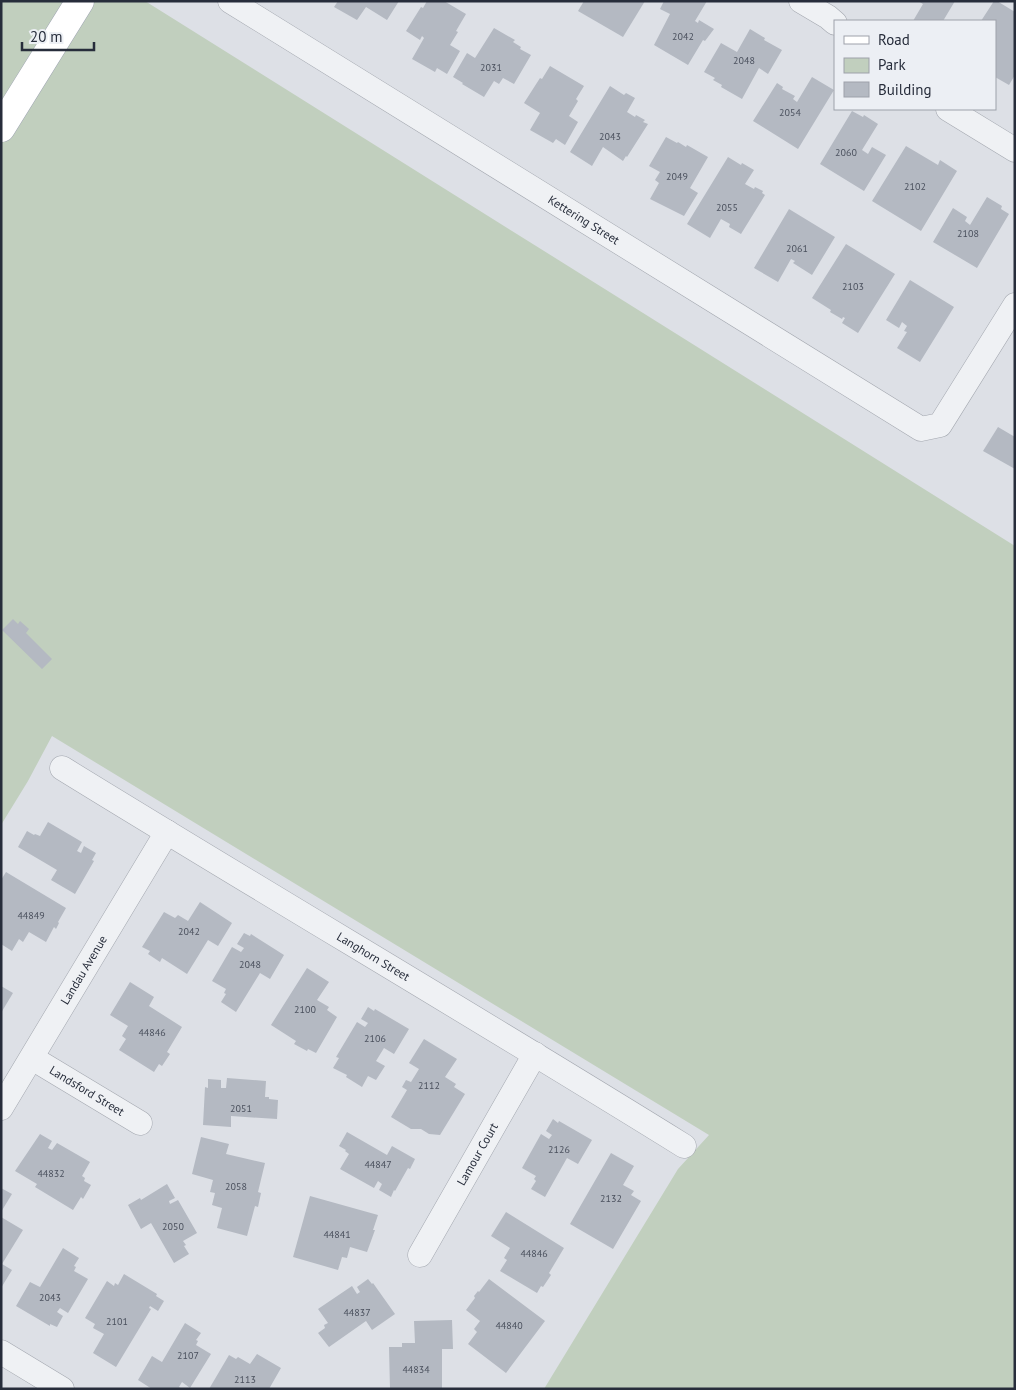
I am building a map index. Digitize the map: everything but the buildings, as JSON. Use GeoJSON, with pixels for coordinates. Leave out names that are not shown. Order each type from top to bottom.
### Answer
{"type":"FeatureCollection","features":[{"type":"Feature","properties":{"kind":"main road"},"geometry":{"type":"LineString","coordinates":[[1,128],[80,1]]}},
{"type":"Feature","properties":{"kind":"street","name":"Kettering Street"},"geometry":{"type":"LineString","coordinates":[[230,1],[921,429],[940,425],[1015,306]]}},
{"type":"Feature","properties":{"kind":"street"},"geometry":{"type":"LineString","coordinates":[[801,1],[834,22]]}},
{"type":"Feature","properties":{"kind":"street"},"geometry":{"type":"LineString","coordinates":[[950,110],[1015,150]]}},
{"type":"Feature","properties":{"kind":"street","name":"Langhorn Street"},"geometry":{"type":"LineString","coordinates":[[62,768],[684,1146]]}},
{"type":"Feature","properties":{"kind":"street","name":"Landau Avenue"},"geometry":{"type":"LineString","coordinates":[[1,1108],[167,832]]}},
{"type":"Feature","properties":{"kind":"street","name":"Lamour Court"},"geometry":{"type":"LineString","coordinates":[[420,1255],[535,1054]]}},
{"type":"Feature","properties":{"kind":"street","name":"Landsford Street"},"geometry":{"type":"LineString","coordinates":[[32,1058],[140,1123]]}},
{"type":"Feature","properties":{"kind":"street"},"geometry":{"type":"LineString","coordinates":[[1,1352],[62,1389]]}},
{"type":"Feature","properties":{"kind":"green space"},"geometry":{"type":"Polygon","coordinates":[[[1,1],[145,1],[1015,546],[1015,1389],[544,1389],[678,1169],[709,1135],[52,736],[28,781],[1,825],[1,1]]]}}]}
